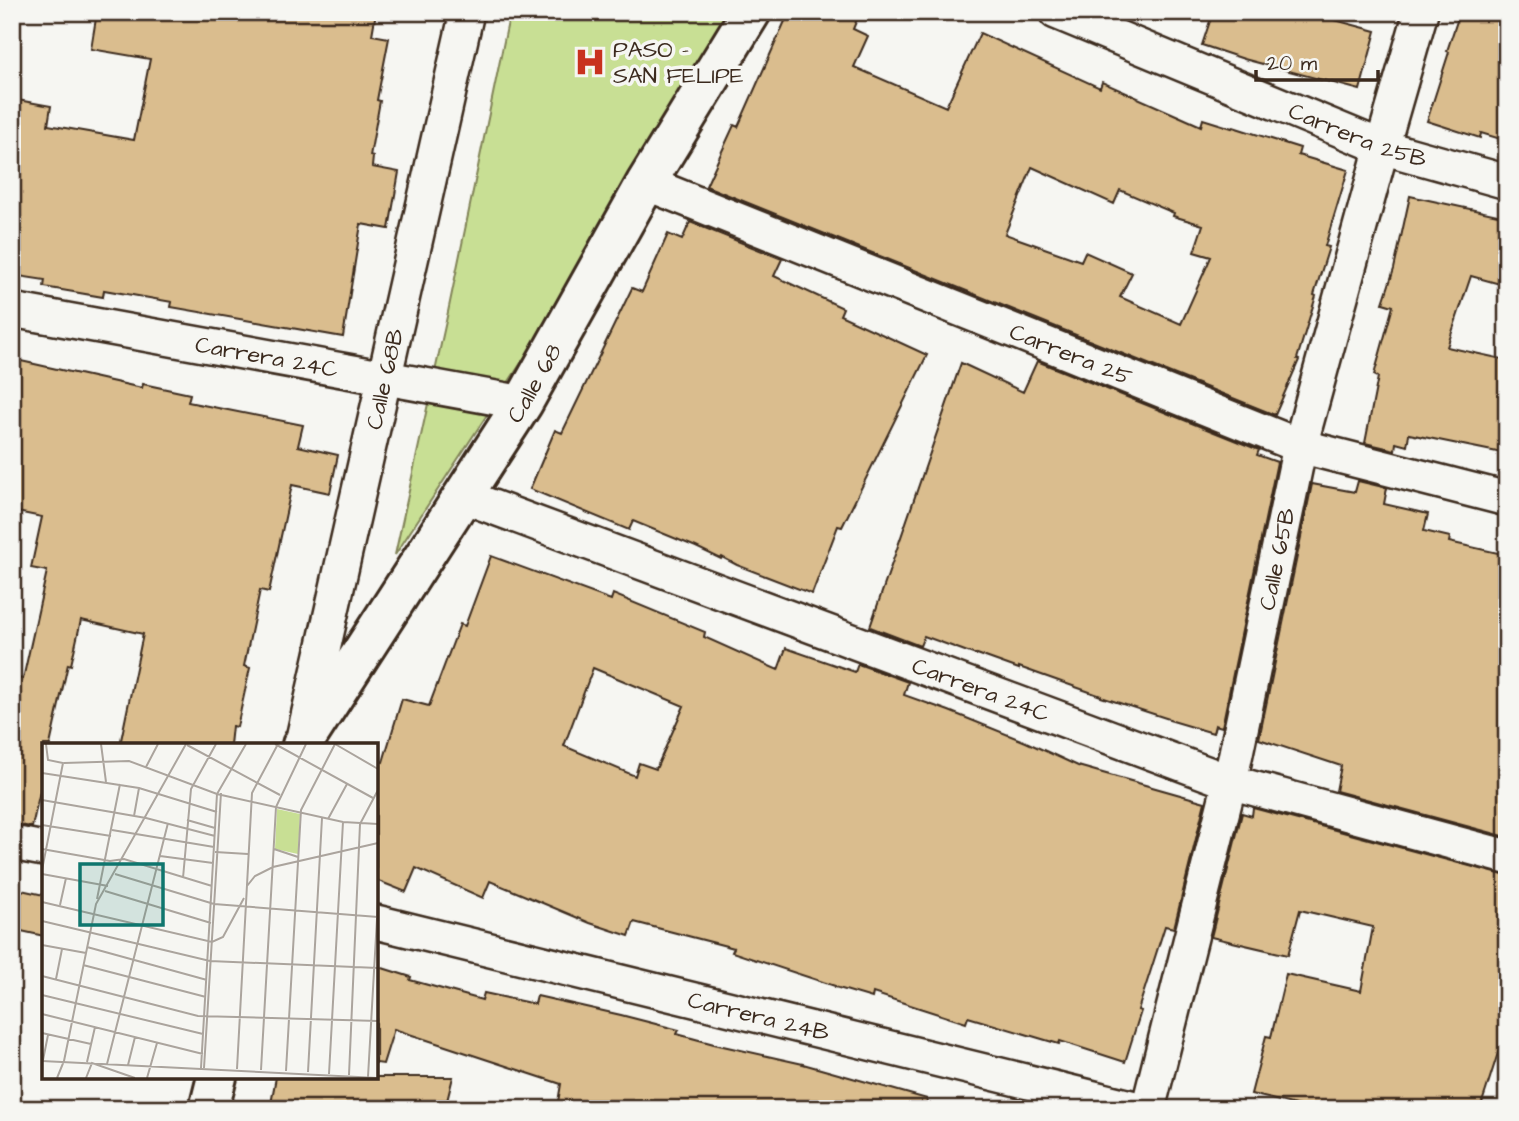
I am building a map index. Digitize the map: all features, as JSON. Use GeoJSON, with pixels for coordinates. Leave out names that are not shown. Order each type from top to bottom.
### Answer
{"type":"FeatureCollection","features":[{"type":"Feature","properties":{"kind":"street","name":"Calle 68B"},"geometry":{"type":"LineString","coordinates":[[302,743],[467,12]]}},
{"type":"Feature","properties":{"kind":"street","name":"Calle 68"},"geometry":{"type":"LineString","coordinates":[[303,743],[523,403],[646,183],[751,12]]}},
{"type":"Feature","properties":{"kind":"street","name":"Carrera 25B"},"geometry":{"type":"LineString","coordinates":[[1056,12],[1382,147],[1507,182]]}},
{"type":"Feature","properties":{"kind":"street","name":"Calle 65B"},"geometry":{"type":"LineString","coordinates":[[1149,1109],[1230,782],[1300,446],[1421,12]]}},
{"type":"Feature","properties":{"kind":"street","name":"Carrera 25"},"geometry":{"type":"LineString","coordinates":[[646,183],[1300,446],[1507,499]]}},
{"type":"Feature","properties":{"kind":"street","name":"Carrera 24C"},"geometry":{"type":"LineString","coordinates":[[12,310],[523,403]]}},
{"type":"Feature","properties":{"kind":"street","name":"Carrera 24C"},"geometry":{"type":"LineString","coordinates":[[463,496],[1230,782],[1507,857]]}},
{"type":"Feature","properties":{"kind":"street"},"geometry":{"type":"LineString","coordinates":[[12,843],[42,849]]}},
{"type":"Feature","properties":{"kind":"street","name":"Carrera 24B"},"geometry":{"type":"LineString","coordinates":[[378,922],[1139,1109]]}},
{"type":"Feature","properties":{"kind":"street"},"geometry":{"type":"LineString","coordinates":[[209,1109],[216,1079]]}},
{"type":"Feature","properties":{"kind":"green space"},"geometry":{"type":"Polygon","coordinates":[[[510,12],[729,12],[540,334],[395,555],[448,312],[510,12]]]}},
{"type":"Feature","properties":{"kind":"building"},"geometry":{"type":"Polygon","coordinates":[[[97,12],[376,12],[372,35],[389,38],[370,156],[373,157],[372,167],[399,172],[389,229],[361,224],[343,337],[171,307],[172,302],[104,290],[103,297],[44,287],[45,280],[12,275],[12,99],[51,106],[48,125],[134,140],[150,59],[91,49],[97,12]]]}},
{"type":"Feature","properties":{"kind":"building"},"geometry":{"type":"Polygon","coordinates":[[[789,12],[860,12],[853,29],[868,36],[854,67],[946,107],[980,33],[1100,88],[1102,82],[1201,126],[1203,119],[1233,127],[1300,148],[1298,155],[1348,170],[1325,246],[1329,247],[1297,359],[1299,360],[1275,415],[706,186],[734,125],[738,127],[789,12]],[[1032,167],[1005,234],[1081,261],[1085,252],[1132,273],[1120,297],[1181,324],[1211,257],[1194,252],[1203,225],[1173,216],[1174,213],[1120,190],[1114,204],[1032,167]]]}},
{"type":"Feature","properties":{"kind":"building"},"geometry":{"type":"Polygon","coordinates":[[[1213,12],[1305,12],[1376,31],[1360,90],[1202,45],[1213,12]]]}},
{"type":"Feature","properties":{"kind":"building"},"geometry":{"type":"Polygon","coordinates":[[[1460,12],[1507,12],[1507,141],[1481,133],[1480,138],[1427,121],[1460,12]]]}},
{"type":"Feature","properties":{"kind":"building"},"geometry":{"type":"Polygon","coordinates":[[[1410,196],[1507,217],[1507,286],[1471,276],[1447,347],[1507,360],[1507,454],[1409,434],[1407,446],[1396,443],[1395,450],[1365,443],[1378,377],[1374,375],[1393,306],[1383,303],[1394,269],[1410,196]]]}},
{"type":"Feature","properties":{"kind":"building"},"geometry":{"type":"Polygon","coordinates":[[[690,222],[782,259],[774,276],[843,308],[840,315],[927,355],[842,527],[838,526],[812,594],[633,521],[629,530],[530,489],[555,430],[562,433],[632,288],[642,292],[668,234],[682,240],[690,222]]]}},
{"type":"Feature","properties":{"kind":"building"},"geometry":{"type":"Polygon","coordinates":[[[12,359],[142,388],[143,384],[190,394],[188,402],[303,425],[298,446],[338,455],[330,493],[292,485],[269,592],[260,590],[244,666],[250,668],[237,727],[232,726],[230,743],[120,743],[143,634],[81,620],[50,743],[42,743],[42,782],[32,827],[12,824],[12,677],[23,679],[47,571],[31,568],[42,517],[12,511],[12,359]]]}},
{"type":"Feature","properties":{"kind":"building"},"geometry":{"type":"Polygon","coordinates":[[[1037,361],[1259,450],[1257,455],[1277,462],[1222,727],[1215,725],[1213,733],[924,636],[920,646],[870,627],[961,363],[1023,392],[1037,361]]]}},
{"type":"Feature","properties":{"kind":"building"},"geometry":{"type":"Polygon","coordinates":[[[1358,481],[1387,488],[1384,504],[1428,514],[1424,531],[1450,537],[1449,542],[1507,555],[1507,837],[1336,791],[1341,766],[1259,739],[1312,484],[1355,492],[1358,481]]]}},
{"type":"Feature","properties":{"kind":"building"},"geometry":{"type":"Polygon","coordinates":[[[491,556],[611,600],[613,594],[705,632],[704,637],[778,670],[786,648],[855,672],[858,664],[908,682],[904,695],[1026,742],[1078,766],[1205,802],[1174,928],[1165,926],[1138,1010],[1141,1011],[1125,1062],[1060,1041],[1059,1044],[968,1017],[966,1023],[873,993],[872,998],[732,952],[734,948],[634,922],[629,936],[590,923],[490,881],[483,898],[416,868],[406,892],[378,881],[378,761],[383,762],[402,699],[429,706],[460,624],[465,626],[491,556]],[[593,668],[564,746],[635,776],[639,763],[656,769],[684,706],[593,668]]]}},
{"type":"Feature","properties":{"kind":"building"},"geometry":{"type":"Polygon","coordinates":[[[1253,808],[1507,876],[1507,1025],[1480,1109],[1312,1109],[1251,1094],[1266,1036],[1271,1037],[1286,974],[1361,991],[1373,927],[1300,910],[1288,955],[1211,937],[1242,813],[1252,816],[1253,808]]]}},
{"type":"Feature","properties":{"kind":"building"},"geometry":{"type":"Polygon","coordinates":[[[12,888],[42,895],[42,936],[12,929],[12,888]]]}},
{"type":"Feature","properties":{"kind":"building"},"geometry":{"type":"Polygon","coordinates":[[[378,967],[411,977],[410,980],[482,1000],[484,993],[535,1004],[537,996],[621,1015],[679,1030],[677,1034],[803,1064],[927,1099],[926,1109],[588,1109],[558,1102],[561,1084],[394,1029],[383,1064],[378,1063],[378,967]]]}},
{"type":"Feature","properties":{"kind":"building"},"geometry":{"type":"Polygon","coordinates":[[[453,1077],[445,1109],[270,1109],[276,1079],[453,1077]]]}},
{"type":"Feature","properties":{"kind":"place","name":"PASO - SAN FELIPE"},"geometry":{"type":"Point","coordinates":[590,62]}}]}
